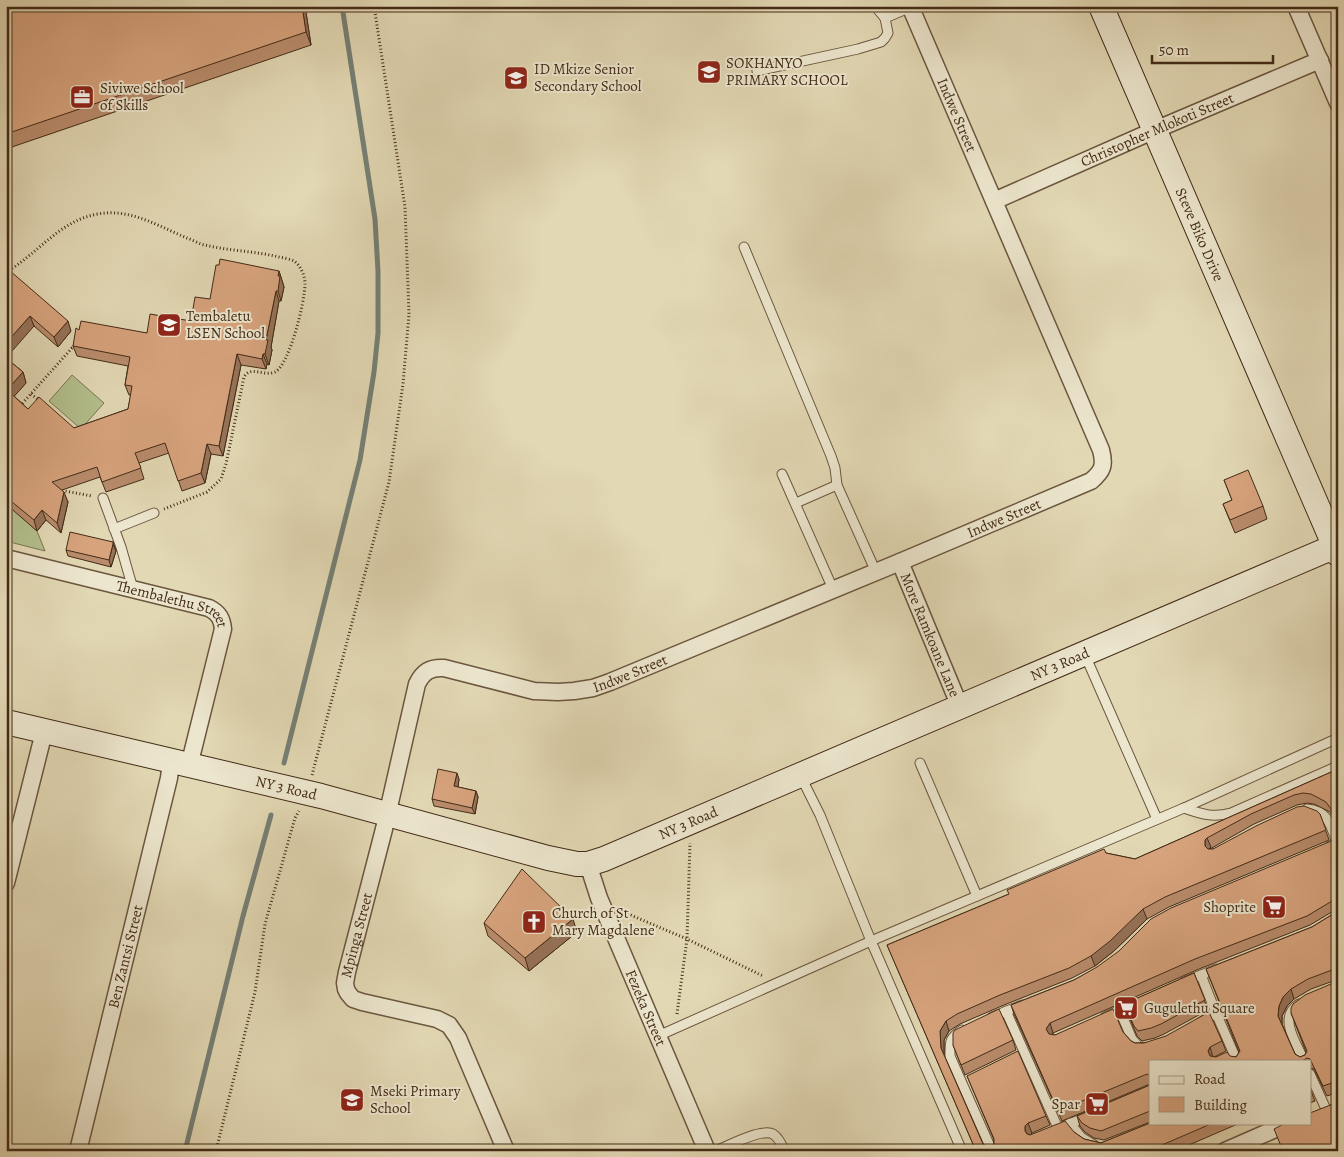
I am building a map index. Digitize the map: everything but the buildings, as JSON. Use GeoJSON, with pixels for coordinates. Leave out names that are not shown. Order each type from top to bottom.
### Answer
{"type":"FeatureCollection","features":[{"type":"Feature","properties":{"kind":"street","name":"Steve Biko Drive"},"geometry":{"type":"LineString","coordinates":[[1102,6],[1337,548]]}},
{"type":"Feature","properties":{"kind":"street"},"geometry":{"type":"LineString","coordinates":[[1296,6],[1338,102]]}},
{"type":"Feature","properties":{"kind":"street","name":"Indwe Street"},"geometry":{"type":"LineString","coordinates":[[428,670],[444,668],[534,691],[558,692],[593,688],[900,562],[1091,480],[1098,475],[1104,460],[1101,450],[911,7]]}},
{"type":"Feature","properties":{"kind":"street","name":"Christopher Mlokoti Street"},"geometry":{"type":"LineString","coordinates":[[994,201],[1320,60]]}},
{"type":"Feature","properties":{"kind":"street","name":"NY 3 Road"},"geometry":{"type":"LineString","coordinates":[[6,722],[321,796],[548,858],[571,863],[588,864],[604,859],[1085,653],[1337,548]]}},
{"type":"Feature","properties":{"kind":"street","name":"Thembalethu Street"},"geometry":{"type":"LineString","coordinates":[[6,558],[209,608],[218,614],[222,621],[223,629],[180,764]]}},
{"type":"Feature","properties":{"kind":"street","name":"More Ramkoane Lane"},"geometry":{"type":"LineString","coordinates":[[900,562],[960,707]]}},
{"type":"Feature","properties":{"kind":"street","name":"Mpinga Street"},"geometry":{"type":"LineString","coordinates":[[428,670],[417,684],[384,829],[345,983],[346,989],[351,996],[362,1002],[437,1019],[449,1025],[458,1038],[506,1151]]}},
{"type":"Feature","properties":{"kind":"street"},"geometry":{"type":"LineString","coordinates":[[6,883],[44,732]]}},
{"type":"Feature","properties":{"kind":"street","name":"Ben Zantsi Street"},"geometry":{"type":"LineString","coordinates":[[78,1151],[169,778],[180,764]]}},
{"type":"Feature","properties":{"kind":"street","name":"Fezeka Street"},"geometry":{"type":"LineString","coordinates":[[588,864],[599,898],[707,1151]]}},
{"type":"Feature","properties":{"kind":"street"},"geometry":{"type":"LineString","coordinates":[[1312,1113],[1332,1105]]}},
{"type":"Feature","properties":{"kind":"street"},"geometry":{"type":"LineString","coordinates":[[1225,1151],[1287,1124]]}},
{"type":"Feature","properties":{"kind":"lane"},"geometry":{"type":"LineString","coordinates":[[757,71],[881,42],[888,33],[885,18],[876,6]]}},
{"type":"Feature","properties":{"kind":"lane"},"geometry":{"type":"LineString","coordinates":[[885,18],[911,7]]}},
{"type":"Feature","properties":{"kind":"lane"},"geometry":{"type":"LineString","coordinates":[[744,247],[831,456],[837,485],[876,572]]}},
{"type":"Feature","properties":{"kind":"lane"},"geometry":{"type":"LineString","coordinates":[[782,474],[833,589]]}},
{"type":"Feature","properties":{"kind":"lane"},"geometry":{"type":"LineString","coordinates":[[796,503],[837,485]]}},
{"type":"Feature","properties":{"kind":"lane"},"geometry":{"type":"LineString","coordinates":[[103,498],[128,568],[133,589]]}},
{"type":"Feature","properties":{"kind":"lane"},"geometry":{"type":"LineString","coordinates":[[114,529],[154,513]]}},
{"type":"Feature","properties":{"kind":"lane"},"geometry":{"type":"LineString","coordinates":[[1085,653],[1157,819]]}},
{"type":"Feature","properties":{"kind":"lane"},"geometry":{"type":"LineString","coordinates":[[658,1036],[871,941],[1184,808],[1338,738]]}},
{"type":"Feature","properties":{"kind":"lane"},"geometry":{"type":"LineString","coordinates":[[920,762],[977,896]]}},
{"type":"Feature","properties":{"kind":"lane"},"geometry":{"type":"LineString","coordinates":[[1184,808],[1220,816],[1231,813],[1338,766]]}},
{"type":"Feature","properties":{"kind":"lane"},"geometry":{"type":"LineString","coordinates":[[800,775],[820,815],[871,941],[962,1151]]}},
{"type":"Feature","properties":{"kind":"lane"},"geometry":{"type":"LineString","coordinates":[[1299,811],[1313,810],[1325,816],[1329,821],[1337,844],[1322,850]]}},
{"type":"Feature","properties":{"kind":"lane"},"geometry":{"type":"LineString","coordinates":[[1175,986],[1220,967]]}},
{"type":"Feature","properties":{"kind":"lane"},"geometry":{"type":"LineString","coordinates":[[1202,975],[1232,1057]]}},
{"type":"Feature","properties":{"kind":"lane"},"geometry":{"type":"LineString","coordinates":[[1304,1060],[1289,1026],[1288,1019],[1289,1013],[1294,1006],[1307,999]]}},
{"type":"Feature","properties":{"kind":"lane"},"geometry":{"type":"LineString","coordinates":[[1093,1023],[1141,1001]]}},
{"type":"Feature","properties":{"kind":"lane"},"geometry":{"type":"LineString","coordinates":[[992,1151],[950,1056],[950,1041],[954,1035],[976,1024],[1028,1003]]}},
{"type":"Feature","properties":{"kind":"lane"},"geometry":{"type":"LineString","coordinates":[[1120,1010],[1132,1039],[1139,1047],[1146,1048],[1157,1044]]}},
{"type":"Feature","properties":{"kind":"lane"},"geometry":{"type":"LineString","coordinates":[[1006,1011],[1054,1130],[1097,1112]]}},
{"type":"Feature","properties":{"kind":"lane"},"geometry":{"type":"LineString","coordinates":[[1194,1026],[1216,1013]]}},
{"type":"Feature","properties":{"kind":"lane"},"geometry":{"type":"LineString","coordinates":[[1015,1057],[1024,1053]]}},
{"type":"Feature","properties":{"kind":"lane"},"geometry":{"type":"LineString","coordinates":[[1312,1077],[1332,1105]]}},
{"type":"Feature","properties":{"kind":"lane"},"geometry":{"type":"LineString","coordinates":[[962,1083],[971,1079]]}},
{"type":"Feature","properties":{"kind":"lane"},"geometry":{"type":"LineString","coordinates":[[1070,1124],[1090,1144],[1105,1147]]}},
{"type":"Feature","properties":{"kind":"lane"},"geometry":{"type":"LineString","coordinates":[[716,1151],[739,1141],[770,1132],[779,1140],[784,1151]]}},
{"type":"Feature","properties":{"kind":"lane"},"geometry":{"type":"LineString","coordinates":[[739,1141],[743,1151]]}},
{"type":"Feature","properties":{"kind":"path"},"geometry":{"type":"LineString","coordinates":[[310,781],[389,482],[403,384],[408,314],[406,207],[374,6]]}},
{"type":"Feature","properties":{"kind":"path"},"geometry":{"type":"LineString","coordinates":[[6,272],[18,266],[61,229],[72,222],[84,217],[109,212],[122,213],[146,220],[204,245],[292,260],[300,268],[305,285],[296,332],[291,347],[277,370],[270,373],[252,371],[246,374],[221,479],[207,492],[154,513]]}},
{"type":"Feature","properties":{"kind":"path"},"geometry":{"type":"LineString","coordinates":[[19,408],[72,348],[78,349]]}},
{"type":"Feature","properties":{"kind":"path"},"geometry":{"type":"LineString","coordinates":[[31,394],[45,406]]}},
{"type":"Feature","properties":{"kind":"path"},"geometry":{"type":"LineString","coordinates":[[58,486],[64,491],[103,498]]}},
{"type":"Feature","properties":{"kind":"path"},"geometry":{"type":"LineString","coordinates":[[216,1151],[255,992],[265,924],[295,818],[301,808]]}},
{"type":"Feature","properties":{"kind":"path"},"geometry":{"type":"LineString","coordinates":[[675,1019],[678,1013],[687,939],[690,838]]}},
{"type":"Feature","properties":{"kind":"path"},"geometry":{"type":"LineString","coordinates":[[614,908],[687,939],[777,983]]}},
{"type":"Feature","properties":{"kind":"green space"},"geometry":{"type":"Polygon","coordinates":[[[72,375],[104,403],[81,429],[49,401],[72,375]]]}},
{"type":"Feature","properties":{"kind":"green space"},"geometry":{"type":"Polygon","coordinates":[[[6,503],[37,531],[45,551],[6,541],[6,503]]]}},
{"type":"Feature","properties":{"kind":"waterway"},"geometry":{"type":"LineString","coordinates":[[284,763],[360,460],[374,372],[378,333],[378,271],[375,219],[342,6]]}},
{"type":"Feature","properties":{"kind":"waterway"},"geometry":{"type":"LineString","coordinates":[[185,1151],[243,916],[271,815]]}},
{"type":"Feature","properties":{"kind":"place","name":"SOKHANYO PRIMARY SCHOOL"},"geometry":{"type":"Point","coordinates":[709,72]}},
{"type":"Feature","properties":{"kind":"place","name":"ID Mkize Senior Secondary School"},"geometry":{"type":"Point","coordinates":[516,78]}},
{"type":"Feature","properties":{"kind":"place","name":"Siviwe School of Skills"},"geometry":{"type":"Point","coordinates":[82,97]}},
{"type":"Feature","properties":{"kind":"place","name":"Tembaletu LSEN School"},"geometry":{"type":"Point","coordinates":[169,325]}},
{"type":"Feature","properties":{"kind":"place","name":"Shoprite"},"geometry":{"type":"Point","coordinates":[1274,907]}},
{"type":"Feature","properties":{"kind":"place","name":"Church of St Mary Magdalene"},"geometry":{"type":"Point","coordinates":[534,922]}},
{"type":"Feature","properties":{"kind":"place","name":"Gugulethu Square"},"geometry":{"type":"Point","coordinates":[1126,1008]}},
{"type":"Feature","properties":{"kind":"place","name":"Mseki Primary School"},"geometry":{"type":"Point","coordinates":[352,1100]}},
{"type":"Feature","properties":{"kind":"place","name":"Spar"},"geometry":{"type":"Point","coordinates":[1097,1104]}}]}
